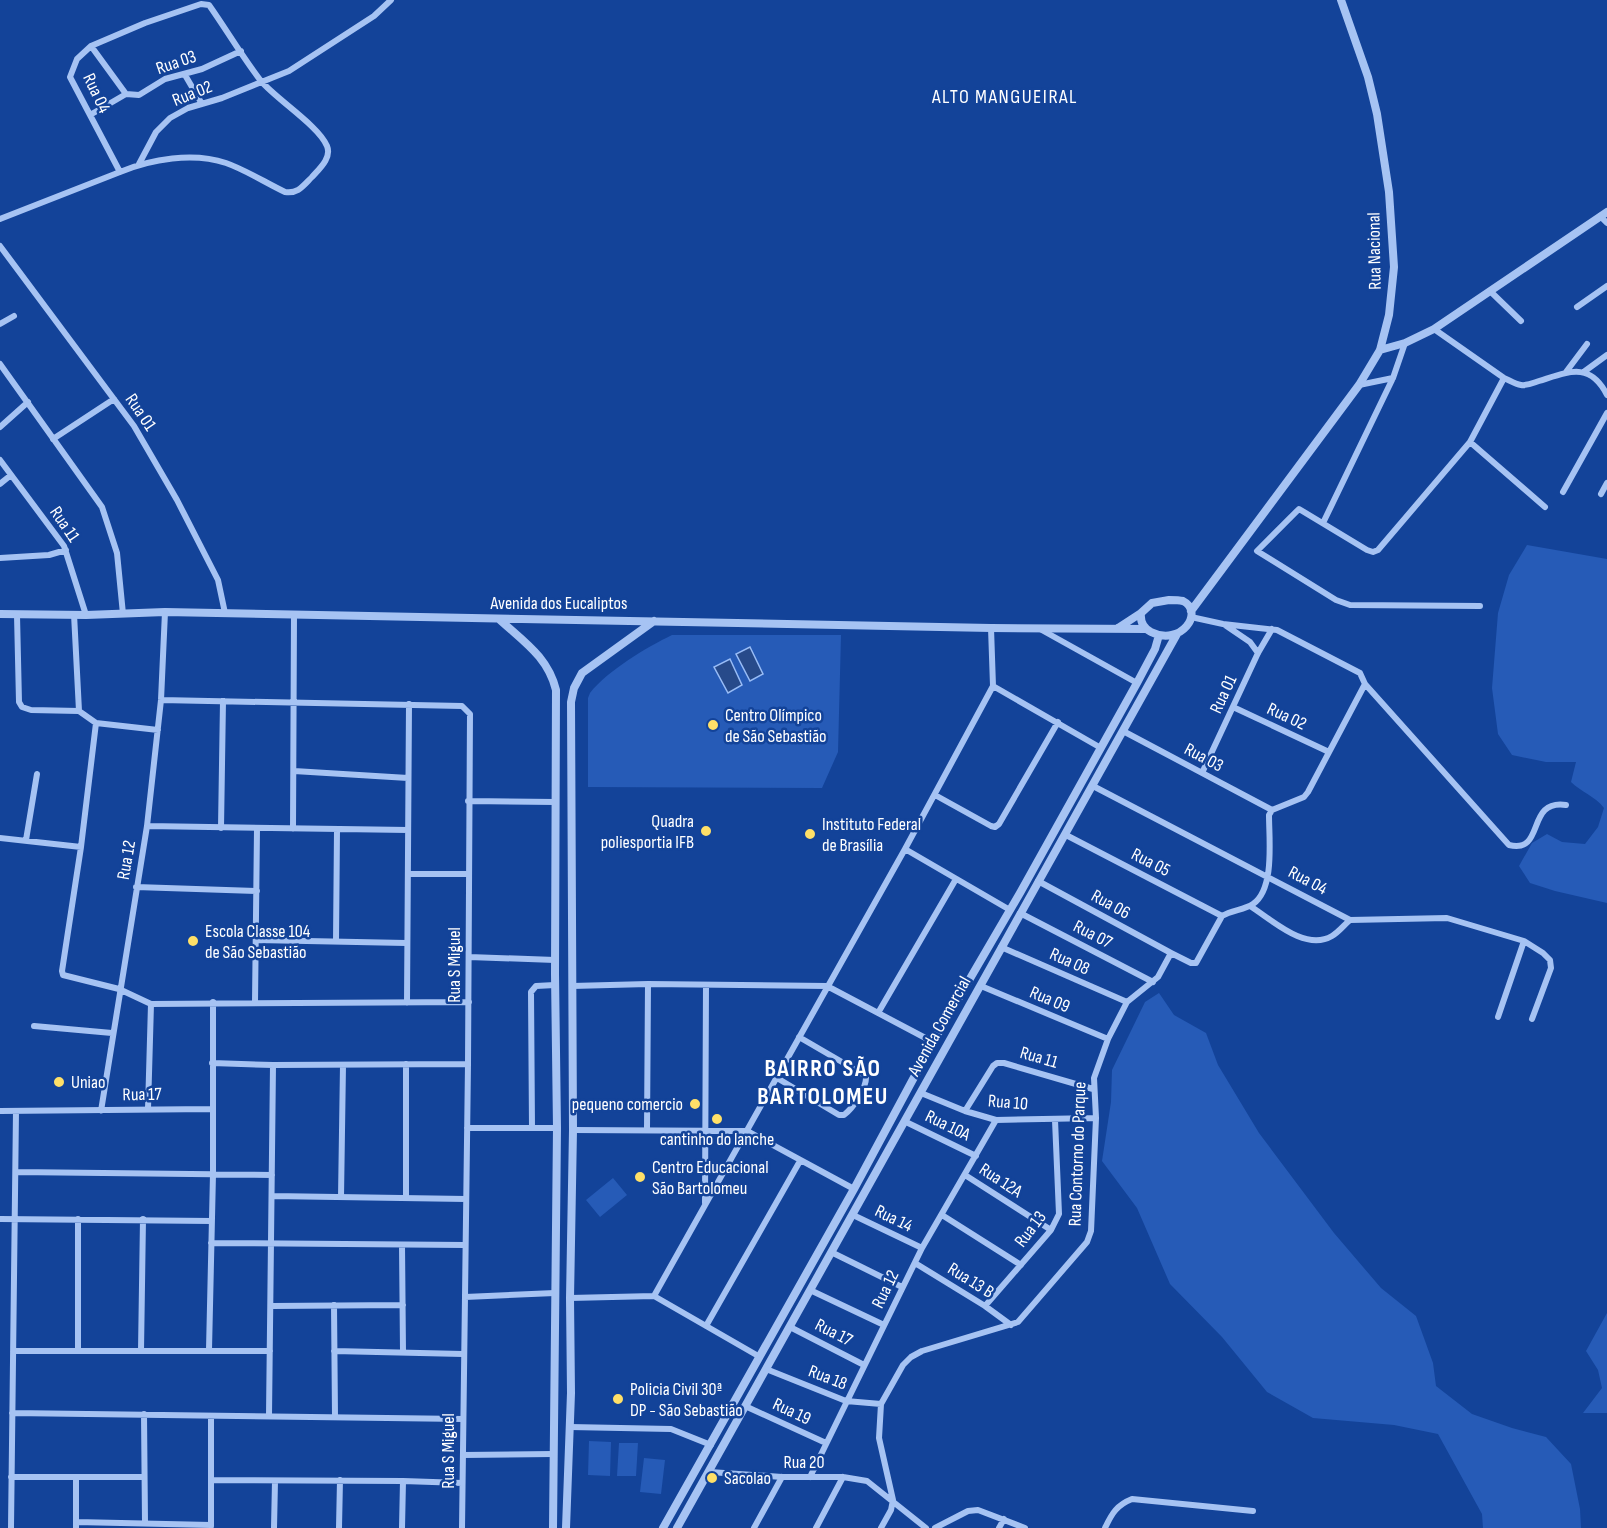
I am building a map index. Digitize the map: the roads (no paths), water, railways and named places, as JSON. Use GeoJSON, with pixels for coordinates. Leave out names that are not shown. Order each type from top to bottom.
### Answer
{"type":"FeatureCollection","features":[{"type":"Feature","properties":{"kind":"street","name":"Rua 02"},"geometry":{"type":"LineString","coordinates":[[139,164],[156,132],[180,112],[289,71],[374,16],[391,0]]}},
{"type":"Feature","properties":{"kind":"street","name":"Rua Nacional"},"geometry":{"type":"LineString","coordinates":[[1191,614],[1204,593],[1359,386],[1380,350],[1389,315],[1394,267],[1384,151],[1372,96],[1341,0]]}},
{"type":"Feature","properties":{"kind":"street","name":"Rua 04"},"geometry":{"type":"LineString","coordinates":[[120,172],[70,77],[77,59],[91,46],[201,4],[209,5],[242,51]]}},
{"type":"Feature","properties":{"kind":"street"},"geometry":{"type":"LineString","coordinates":[[91,46],[126,94]]}},
{"type":"Feature","properties":{"kind":"street"},"geometry":{"type":"LineString","coordinates":[[0,219],[139,164],[171,159],[198,158],[226,163],[285,192],[293,193],[299,190],[323,166],[328,155],[327,146],[316,132],[262,82],[242,51]]}},
{"type":"Feature","properties":{"kind":"street","name":"Rua 03"},"geometry":{"type":"LineString","coordinates":[[90,116],[126,94],[139,95],[165,80],[202,69],[242,51]]}},
{"type":"Feature","properties":{"kind":"street"},"geometry":{"type":"LineString","coordinates":[[185,75],[202,104]]}},
{"type":"Feature","properties":{"kind":"street"},"geometry":{"type":"LineString","coordinates":[[1380,350],[1406,343],[1434,329],[1604,214],[1607,223]]}},
{"type":"Feature","properties":{"kind":"street","name":"Rua 01"},"geometry":{"type":"LineString","coordinates":[[0,246],[134,426],[182,510],[218,580],[225,613]]}},
{"type":"Feature","properties":{"kind":"street"},"geometry":{"type":"LineString","coordinates":[[1577,307],[1607,286]]}},
{"type":"Feature","properties":{"kind":"street"},"geometry":{"type":"LineString","coordinates":[[1490,291],[1521,321]]}},
{"type":"Feature","properties":{"kind":"street"},"geometry":{"type":"LineString","coordinates":[[0,324],[14,316]]}},
{"type":"Feature","properties":{"kind":"street"},"geometry":{"type":"LineString","coordinates":[[1434,329],[1504,378],[1520,385],[1528,385],[1566,372],[1585,371],[1607,355]]}},
{"type":"Feature","properties":{"kind":"street"},"geometry":{"type":"LineString","coordinates":[[1323,523],[1393,378],[1406,343]]}},
{"type":"Feature","properties":{"kind":"street"},"geometry":{"type":"LineString","coordinates":[[1566,372],[1587,344]]}},
{"type":"Feature","properties":{"kind":"street"},"geometry":{"type":"LineString","coordinates":[[0,364],[102,507],[117,553],[123,614]]}},
{"type":"Feature","properties":{"kind":"street"},"geometry":{"type":"LineString","coordinates":[[1585,371],[1596,379],[1607,394]]}},
{"type":"Feature","properties":{"kind":"street"},"geometry":{"type":"LineString","coordinates":[[1359,386],[1393,378]]}},
{"type":"Feature","properties":{"kind":"street"},"geometry":{"type":"LineString","coordinates":[[1480,606],[1350,605],[1336,600],[1257,551],[1299,509],[1367,550],[1373,552],[1378,550],[1470,442],[1504,378]]}},
{"type":"Feature","properties":{"kind":"street"},"geometry":{"type":"LineString","coordinates":[[53,440],[114,399]]}},
{"type":"Feature","properties":{"kind":"street"},"geometry":{"type":"LineString","coordinates":[[0,427],[28,402]]}},
{"type":"Feature","properties":{"kind":"street"},"geometry":{"type":"LineString","coordinates":[[1563,492],[1607,413]]}},
{"type":"Feature","properties":{"kind":"street"},"geometry":{"type":"LineString","coordinates":[[1470,442],[1545,507]]}},
{"type":"Feature","properties":{"kind":"street","name":"Rua 11"},"geometry":{"type":"LineString","coordinates":[[0,460],[66,550],[86,615]]}},
{"type":"Feature","properties":{"kind":"street"},"geometry":{"type":"LineString","coordinates":[[0,484],[11,475]]}},
{"type":"Feature","properties":{"kind":"street"},"geometry":{"type":"LineString","coordinates":[[1601,494],[1607,483]]}},
{"type":"Feature","properties":{"kind":"street"},"geometry":{"type":"LineString","coordinates":[[0,558],[49,555],[66,550]]}},
{"type":"Feature","properties":{"kind":"street"},"geometry":{"type":"LineString","coordinates":[[1118,628],[1152,603],[1168,600],[1183,601],[1204,593]]}},
{"type":"Feature","properties":{"kind":"street"},"geometry":{"type":"LineString","coordinates":[[1183,601],[1191,614],[1223,624],[1272,628],[1360,673],[1365,684],[1509,844],[1524,846],[1548,806],[1556,803],[1566,805]]}},
{"type":"Feature","properties":{"kind":"street","name":"Avenida dos Eucaliptos"},"geometry":{"type":"LineString","coordinates":[[0,614],[86,615],[165,612],[1146,629]]}},
{"type":"Feature","properties":{"kind":"street","name":"Rua 12"},"geometry":{"type":"LineString","coordinates":[[101,1111],[147,826],[161,700],[165,612]]}},
{"type":"Feature","properties":{"kind":"street"},"geometry":{"type":"LineString","coordinates":[[1141,613],[1140,619],[1146,629],[1159,635],[1169,636],[1177,634],[1188,625],[1191,614]]}},
{"type":"Feature","properties":{"kind":"street"},"geometry":{"type":"LineString","coordinates":[[74,614],[79,711]]}},
{"type":"Feature","properties":{"kind":"street"},"geometry":{"type":"LineString","coordinates":[[17,615],[19,702],[22,707],[31,710],[79,711],[96,723],[158,730]]}},
{"type":"Feature","properties":{"kind":"street"},"geometry":{"type":"LineString","coordinates":[[293,829],[294,615]]}},
{"type":"Feature","properties":{"kind":"street"},"geometry":{"type":"LineString","coordinates":[[500,619],[544,661],[552,673],[556,690],[557,1128],[553,1528]]}},
{"type":"Feature","properties":{"kind":"street"},"geometry":{"type":"LineString","coordinates":[[566,1528],[571,1393],[573,1130],[570,732],[572,702],[574,688],[582,673],[654,620]]}},
{"type":"Feature","properties":{"kind":"street"},"geometry":{"type":"LineString","coordinates":[[1223,624],[1250,642],[1258,653]]}},
{"type":"Feature","properties":{"kind":"street"},"geometry":{"type":"LineString","coordinates":[[1037,627],[1137,683]]}},
{"type":"Feature","properties":{"kind":"street"},"geometry":{"type":"LineString","coordinates":[[654,1296],[905,849],[993,686],[991,628]]}},
{"type":"Feature","properties":{"kind":"street","name":"Rua 01"},"geometry":{"type":"LineString","coordinates":[[1202,773],[1272,628]]}},
{"type":"Feature","properties":{"kind":"street","name":"Avenida Comercial"},"geometry":{"type":"LineString","coordinates":[[663,1528],[854,1189],[933,1042],[1010,910],[1038,881],[1066,835],[1177,634]]}},
{"type":"Feature","properties":{"kind":"street","name":"Avenida Comercial"},"geometry":{"type":"LineString","coordinates":[[677,1528],[981,986],[1020,913],[1025,895],[1155,649],[1159,635]]}},
{"type":"Feature","properties":{"kind":"street"},"geometry":{"type":"LineString","coordinates":[[1171,953],[1191,963],[1196,963],[1222,916],[1250,906],[1258,899],[1269,876],[1269,815],[1272,810],[1304,797],[1308,792],[1365,684]]}},
{"type":"Feature","properties":{"kind":"street"},"geometry":{"type":"LineString","coordinates":[[993,686],[1101,748]]}},
{"type":"Feature","properties":{"kind":"street","name":"Rua S Miguel"},"geometry":{"type":"LineString","coordinates":[[161,700],[462,706],[470,714],[469,1002],[462,1528]]}},
{"type":"Feature","properties":{"kind":"street"},"geometry":{"type":"LineString","coordinates":[[221,828],[223,701]]}},
{"type":"Feature","properties":{"kind":"street"},"geometry":{"type":"LineString","coordinates":[[406,1003],[409,704]]}},
{"type":"Feature","properties":{"kind":"street","name":"Rua 02"},"geometry":{"type":"LineString","coordinates":[[1233,707],[1329,752]]}},
{"type":"Feature","properties":{"kind":"street"},"geometry":{"type":"LineString","coordinates":[[935,795],[996,827],[1058,722]]}},
{"type":"Feature","properties":{"kind":"street"},"geometry":{"type":"LineString","coordinates":[[96,723],[81,847],[62,971],[66,977],[119,989],[151,1004],[469,1002]]}},
{"type":"Feature","properties":{"kind":"street","name":"Rua 03"},"geometry":{"type":"LineString","coordinates":[[1123,731],[1272,810]]}},
{"type":"Feature","properties":{"kind":"street"},"geometry":{"type":"LineString","coordinates":[[556,732],[570,732]]}},
{"type":"Feature","properties":{"kind":"street"},"geometry":{"type":"LineString","coordinates":[[294,771],[408,778]]}},
{"type":"Feature","properties":{"kind":"street"},"geometry":{"type":"LineString","coordinates":[[26,840],[37,774]]}},
{"type":"Feature","properties":{"kind":"street","name":"Rua 04"},"geometry":{"type":"LineString","coordinates":[[1093,786],[1350,920],[1447,918],[1524,941],[1544,953],[1550,960],[1551,968],[1533,1019]]}},
{"type":"Feature","properties":{"kind":"street"},"geometry":{"type":"LineString","coordinates":[[468,801],[555,802]]}},
{"type":"Feature","properties":{"kind":"street"},"geometry":{"type":"LineString","coordinates":[[147,826],[408,830]]}},
{"type":"Feature","properties":{"kind":"street"},"geometry":{"type":"LineString","coordinates":[[255,1002],[257,829]]}},
{"type":"Feature","properties":{"kind":"street"},"geometry":{"type":"LineString","coordinates":[[336,941],[337,830]]}},
{"type":"Feature","properties":{"kind":"street","name":"Rua 05"},"geometry":{"type":"LineString","coordinates":[[1066,835],[1222,916]]}},
{"type":"Feature","properties":{"kind":"street"},"geometry":{"type":"LineString","coordinates":[[0,838],[81,847]]}},
{"type":"Feature","properties":{"kind":"street"},"geometry":{"type":"LineString","coordinates":[[905,849],[1010,910]]}},
{"type":"Feature","properties":{"kind":"street"},"geometry":{"type":"LineString","coordinates":[[408,874],[469,874]]}},
{"type":"Feature","properties":{"kind":"street"},"geometry":{"type":"LineString","coordinates":[[878,1013],[956,879]]}},
{"type":"Feature","properties":{"kind":"street","name":"Rua 06"},"geometry":{"type":"LineString","coordinates":[[1038,881],[1171,953]]}},
{"type":"Feature","properties":{"kind":"street"},"geometry":{"type":"LineString","coordinates":[[136,887],[257,891]]}},
{"type":"Feature","properties":{"kind":"street"},"geometry":{"type":"LineString","coordinates":[[1250,906],[1296,935],[1309,940],[1322,940],[1333,936],[1350,920]]}},
{"type":"Feature","properties":{"kind":"street","name":"Rua 07"},"geometry":{"type":"LineString","coordinates":[[1020,913],[1153,982]]}},
{"type":"Feature","properties":{"kind":"street"},"geometry":{"type":"LineString","coordinates":[[999,929],[1004,934],[1009,933]]}},
{"type":"Feature","properties":{"kind":"street"},"geometry":{"type":"LineString","coordinates":[[256,940],[406,943]]}},
{"type":"Feature","properties":{"kind":"street"},"geometry":{"type":"LineString","coordinates":[[1497,1017],[1524,941]]}},
{"type":"Feature","properties":{"kind":"street","name":"Rua 08"},"geometry":{"type":"LineString","coordinates":[[1001,947],[1127,1002]]}},
{"type":"Feature","properties":{"kind":"street","name":"Rua Contorno do Parque"},"geometry":{"type":"LineString","coordinates":[[892,1500],[879,1438],[881,1404],[903,1365],[922,1351],[1018,1322],[1087,1242],[1091,1231],[1096,1118],[1094,1078],[1108,1040],[1127,1002],[1153,982],[1171,953]]}},
{"type":"Feature","properties":{"kind":"street"},"geometry":{"type":"LineString","coordinates":[[469,957],[555,960]]}},
{"type":"Feature","properties":{"kind":"street"},"geometry":{"type":"LineString","coordinates":[[555,974],[572,974]]}},
{"type":"Feature","properties":{"kind":"street"},"geometry":{"type":"LineString","coordinates":[[572,986],[648,984],[827,986],[933,1042]]}},
{"type":"Feature","properties":{"kind":"street"},"geometry":{"type":"LineString","coordinates":[[647,1130],[648,984]]}},
{"type":"Feature","properties":{"kind":"street"},"geometry":{"type":"LineString","coordinates":[[532,1127],[531,992],[536,986],[555,985]]}},
{"type":"Feature","properties":{"kind":"street"},"geometry":{"type":"LineString","coordinates":[[705,1205],[706,985]]}},
{"type":"Feature","properties":{"kind":"street","name":"Rua 09"},"geometry":{"type":"LineString","coordinates":[[981,986],[1108,1040]]}},
{"type":"Feature","properties":{"kind":"street"},"geometry":{"type":"LineString","coordinates":[[209,1350],[213,1174],[213,1002]]}},
{"type":"Feature","properties":{"kind":"street"},"geometry":{"type":"LineString","coordinates":[[148,1108],[151,1004]]}},
{"type":"Feature","properties":{"kind":"street"},"geometry":{"type":"LineString","coordinates":[[34,1026],[112,1033]]}},
{"type":"Feature","properties":{"kind":"street"},"geometry":{"type":"LineString","coordinates":[[777,1078],[839,1115],[849,1112],[858,1097],[866,1082],[866,1076],[799,1037]]}},
{"type":"Feature","properties":{"kind":"street"},"geometry":{"type":"LineString","coordinates":[[212,1063],[468,1064]]}},
{"type":"Feature","properties":{"kind":"street","name":"Rua 11"},"geometry":{"type":"LineString","coordinates":[[965,1111],[997,1063],[1004,1063],[1094,1089]]}},
{"type":"Feature","properties":{"kind":"street"},"geometry":{"type":"LineString","coordinates":[[406,1064],[406,1198]]}},
{"type":"Feature","properties":{"kind":"street"},"geometry":{"type":"LineString","coordinates":[[269,1416],[273,1065]]}},
{"type":"Feature","properties":{"kind":"street"},"geometry":{"type":"LineString","coordinates":[[341,1197],[343,1065]]}},
{"type":"Feature","properties":{"kind":"street","name":"Rua 10"},"geometry":{"type":"LineString","coordinates":[[921,1093],[965,1111],[996,1120],[1096,1118]]}},
{"type":"Feature","properties":{"kind":"street","name":"Rua 17"},"geometry":{"type":"LineString","coordinates":[[0,1111],[212,1109]]}},
{"type":"Feature","properties":{"kind":"street"},"geometry":{"type":"LineString","coordinates":[[11,1528],[16,1111]]}},
{"type":"Feature","properties":{"kind":"street","name":"Rua 12"},"geometry":{"type":"LineString","coordinates":[[810,1477],[922,1248],[996,1120]]}},
{"type":"Feature","properties":{"kind":"street","name":"Rua 13"},"geometry":{"type":"LineString","coordinates":[[985,1306],[1051,1230],[1059,1214],[1055,1120]]}},
{"type":"Feature","properties":{"kind":"street","name":"Rua 10A"},"geometry":{"type":"LineString","coordinates":[[906,1122],[976,1156]]}},
{"type":"Feature","properties":{"kind":"street"},"geometry":{"type":"LineString","coordinates":[[467,1128],[557,1128]]}},
{"type":"Feature","properties":{"kind":"street"},"geometry":{"type":"LineString","coordinates":[[573,1130],[747,1131],[854,1189]]}},
{"type":"Feature","properties":{"kind":"street"},"geometry":{"type":"LineString","coordinates":[[706,1326],[800,1161]]}},
{"type":"Feature","properties":{"kind":"street"},"geometry":{"type":"LineString","coordinates":[[16,1172],[272,1175]]}},
{"type":"Feature","properties":{"kind":"street"},"geometry":{"type":"LineString","coordinates":[[863,1172],[874,1178]]}},
{"type":"Feature","properties":{"kind":"street","name":"Rua 12A"},"geometry":{"type":"LineString","coordinates":[[965,1175],[1051,1230]]}},
{"type":"Feature","properties":{"kind":"street"},"geometry":{"type":"LineString","coordinates":[[272,1196],[466,1199]]}},
{"type":"Feature","properties":{"kind":"street","name":"Rua 14"},"geometry":{"type":"LineString","coordinates":[[853,1215],[922,1248]]}},
{"type":"Feature","properties":{"kind":"street"},"geometry":{"type":"LineString","coordinates":[[942,1215],[1021,1265]]}},
{"type":"Feature","properties":{"kind":"street"},"geometry":{"type":"LineString","coordinates":[[0,1219],[15,1221],[143,1219],[212,1221]]}},
{"type":"Feature","properties":{"kind":"street"},"geometry":{"type":"LineString","coordinates":[[78,1219],[78,1351]]}},
{"type":"Feature","properties":{"kind":"street"},"geometry":{"type":"LineString","coordinates":[[141,1351],[143,1219]]}},
{"type":"Feature","properties":{"kind":"street"},"geometry":{"type":"LineString","coordinates":[[832,1228],[842,1233]]}},
{"type":"Feature","properties":{"kind":"street"},"geometry":{"type":"LineString","coordinates":[[211,1244],[465,1245]]}},
{"type":"Feature","properties":{"kind":"street"},"geometry":{"type":"LineString","coordinates":[[402,1245],[403,1352]]}},
{"type":"Feature","properties":{"kind":"street"},"geometry":{"type":"LineString","coordinates":[[831,1252],[902,1287]]}},
{"type":"Feature","properties":{"kind":"street","name":"Rua 13 B"},"geometry":{"type":"LineString","coordinates":[[915,1263],[985,1306],[1011,1325]]}},
{"type":"Feature","properties":{"kind":"street"},"geometry":{"type":"LineString","coordinates":[[810,1290],[884,1325]]}},
{"type":"Feature","properties":{"kind":"street"},"geometry":{"type":"LineString","coordinates":[[465,1297],[555,1293]]}},
{"type":"Feature","properties":{"kind":"street"},"geometry":{"type":"LineString","coordinates":[[570,1298],[654,1296],[760,1357]]}},
{"type":"Feature","properties":{"kind":"street"},"geometry":{"type":"LineString","coordinates":[[334,1305],[335,1417]]}},
{"type":"Feature","properties":{"kind":"street"},"geometry":{"type":"LineString","coordinates":[[272,1306],[403,1305]]}},
{"type":"Feature","properties":{"kind":"street","name":"Rua 17"},"geometry":{"type":"LineString","coordinates":[[790,1327],[864,1365]]}},
{"type":"Feature","properties":{"kind":"street"},"geometry":{"type":"LineString","coordinates":[[13,1351],[270,1352]]}},
{"type":"Feature","properties":{"kind":"street"},"geometry":{"type":"LineString","coordinates":[[334,1352],[464,1354]]}},
{"type":"Feature","properties":{"kind":"street","name":"Rua 18"},"geometry":{"type":"LineString","coordinates":[[766,1369],[846,1401],[881,1404]]}},
{"type":"Feature","properties":{"kind":"street"},"geometry":{"type":"LineString","coordinates":[[742,1388],[753,1393]]}},
{"type":"Feature","properties":{"kind":"street"},"geometry":{"type":"LineString","coordinates":[[553,1393],[571,1393]]}},
{"type":"Feature","properties":{"kind":"street","name":"Rua 19"},"geometry":{"type":"LineString","coordinates":[[745,1406],[826,1443]]}},
{"type":"Feature","properties":{"kind":"street"},"geometry":{"type":"LineString","coordinates":[[12,1413],[463,1419]]}},
{"type":"Feature","properties":{"kind":"street"},"geometry":{"type":"LineString","coordinates":[[144,1414],[145,1522]]}},
{"type":"Feature","properties":{"kind":"street"},"geometry":{"type":"LineString","coordinates":[[76,1477],[76,1525],[145,1522],[211,1526],[211,1416]]}},
{"type":"Feature","properties":{"kind":"street"},"geometry":{"type":"LineString","coordinates":[[724,1420],[730,1425],[735,1425]]}},
{"type":"Feature","properties":{"kind":"street"},"geometry":{"type":"LineString","coordinates":[[570,1427],[671,1429],[711,1445]]}},
{"type":"Feature","properties":{"kind":"street"},"geometry":{"type":"LineString","coordinates":[[462,1455],[569,1449]]}},
{"type":"Feature","properties":{"kind":"street","name":"Rua 20"},"geometry":{"type":"LineString","coordinates":[[710,1472],[782,1477],[843,1477],[867,1481],[926,1528]]}},
{"type":"Feature","properties":{"kind":"street"},"geometry":{"type":"LineString","coordinates":[[11,1477],[144,1477]]}},
{"type":"Feature","properties":{"kind":"street"},"geometry":{"type":"LineString","coordinates":[[754,1528],[782,1477]]}},
{"type":"Feature","properties":{"kind":"street"},"geometry":{"type":"LineString","coordinates":[[816,1528],[843,1477]]}},
{"type":"Feature","properties":{"kind":"street"},"geometry":{"type":"LineString","coordinates":[[212,1480],[462,1483]]}},
{"type":"Feature","properties":{"kind":"street"},"geometry":{"type":"LineString","coordinates":[[339,1528],[340,1480]]}},
{"type":"Feature","properties":{"kind":"street"},"geometry":{"type":"LineString","coordinates":[[274,1528],[275,1481]]}},
{"type":"Feature","properties":{"kind":"street"},"geometry":{"type":"LineString","coordinates":[[402,1528],[403,1481]]}},
{"type":"Feature","properties":{"kind":"street"},"geometry":{"type":"LineString","coordinates":[[1106,1528],[1114,1511],[1122,1503],[1132,1499],[1253,1511]]}},
{"type":"Feature","properties":{"kind":"street"},"geometry":{"type":"LineString","coordinates":[[881,1528],[891,1510],[892,1500]]}},
{"type":"Feature","properties":{"kind":"street"},"geometry":{"type":"LineString","coordinates":[[935,1528],[968,1511],[984,1511],[1025,1528]]}},
{"type":"Feature","properties":{"kind":"street"},"geometry":{"type":"LineString","coordinates":[[999,1528],[1004,1519]]}},
{"type":"Feature","properties":{"kind":"place","name":"Centro Olímpico de São Sebastião"},"geometry":{"type":"Point","coordinates":[713,725]}},
{"type":"Feature","properties":{"kind":"place","name":"Quadra poliesportia IFB"},"geometry":{"type":"Point","coordinates":[706,831]}},
{"type":"Feature","properties":{"kind":"place","name":"Instituto Federal de Brasília"},"geometry":{"type":"Point","coordinates":[810,834]}},
{"type":"Feature","properties":{"kind":"place","name":"Escola Classe 104 de São Sebastião"},"geometry":{"type":"Point","coordinates":[193,941]}},
{"type":"Feature","properties":{"kind":"place","name":"Uniao"},"geometry":{"type":"Point","coordinates":[59,1082]}},
{"type":"Feature","properties":{"kind":"place","name":"pequeno comercio"},"geometry":{"type":"Point","coordinates":[695,1104]}},
{"type":"Feature","properties":{"kind":"place","name":"cantinho do lanche"},"geometry":{"type":"Point","coordinates":[717,1119]}},
{"type":"Feature","properties":{"kind":"place","name":"Centro Educacional São Bartolomeu"},"geometry":{"type":"Point","coordinates":[640,1177]}},
{"type":"Feature","properties":{"kind":"place","name":"Policia Civil 30ª DP - São Sebastião"},"geometry":{"type":"Point","coordinates":[618,1399]}},
{"type":"Feature","properties":{"kind":"place","name":"Sacolao"},"geometry":{"type":"Point","coordinates":[712,1478]}},
{"type":"Feature","properties":{"kind":"district","name":"ALTO MANGUEIRAL"},"geometry":{"type":"Point","coordinates":[1005,96]}},
{"type":"Feature","properties":{"kind":"district","name":"BAIRRO SÃO BARTOLOMEU"},"geometry":{"type":"Point","coordinates":[823,1082]}}]}
